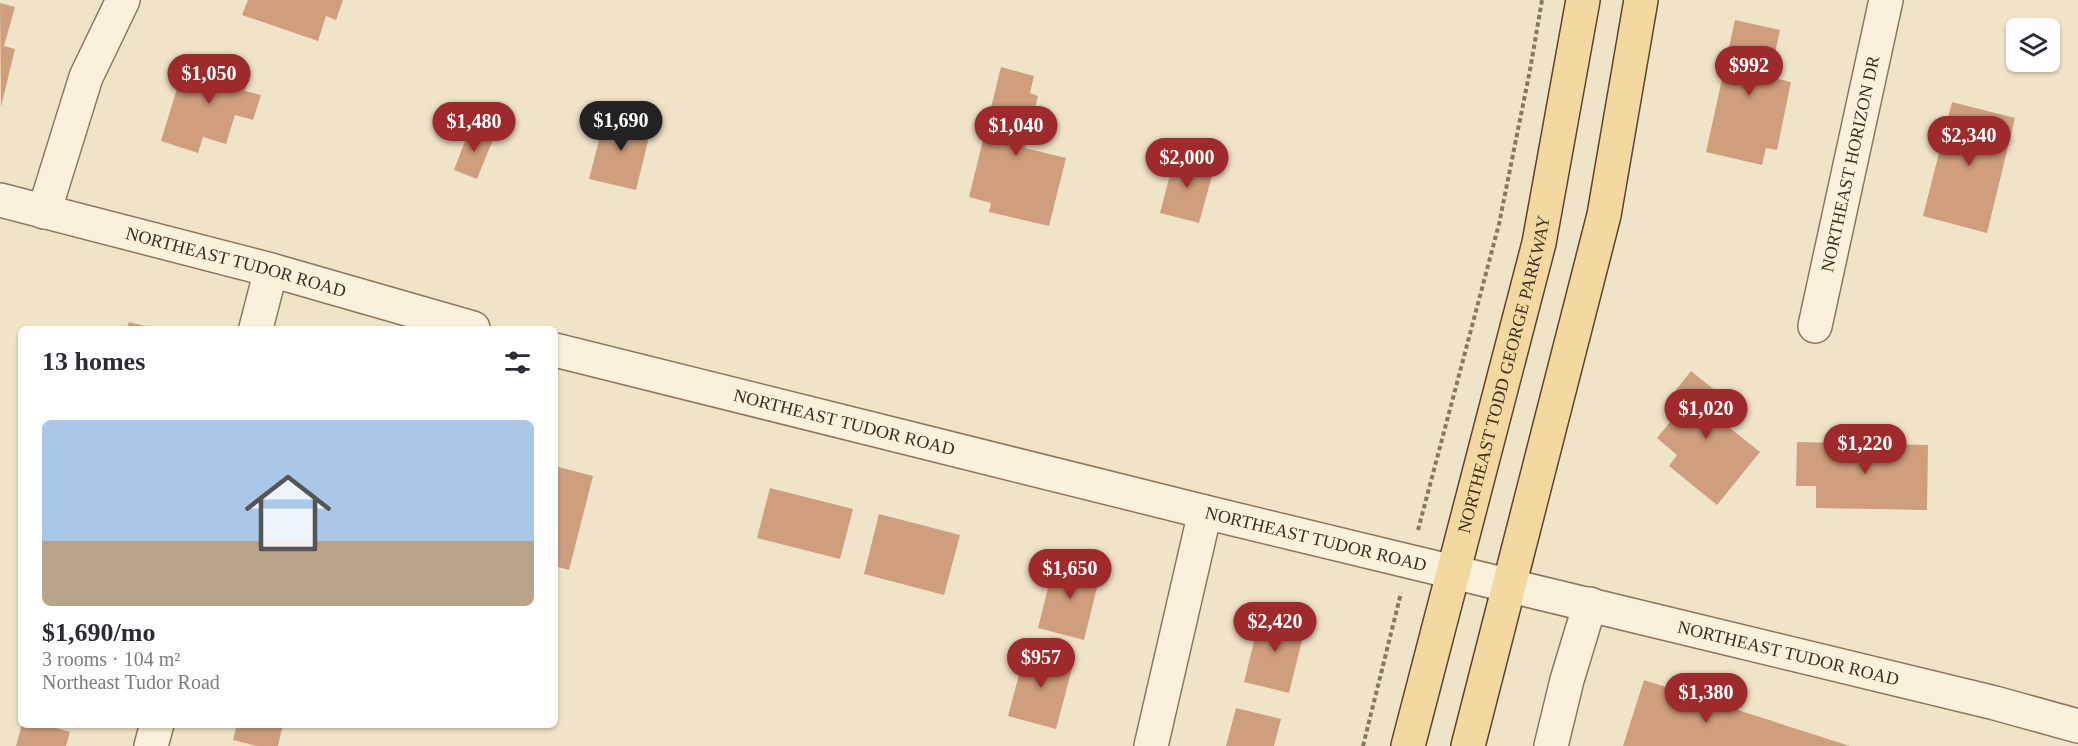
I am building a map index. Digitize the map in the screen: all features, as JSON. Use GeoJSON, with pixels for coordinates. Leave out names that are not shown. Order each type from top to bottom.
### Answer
{"type":"FeatureCollection","features":[{"type":"Feature","properties":{"kind":"main road","name":"NORTHEAST TODD GEORGE PARKWAY"},"geometry":{"type":"LineString","coordinates":[[1408,746],[1539,243],[1582,0]]}},
{"type":"Feature","properties":{"kind":"main road"},"geometry":{"type":"LineString","coordinates":[[1468,746],[1604,214],[1641,0]]}},
{"type":"Feature","properties":{"kind":"street"},"geometry":{"type":"LineString","coordinates":[[44,212],[86,77],[123,0]]}},
{"type":"Feature","properties":{"kind":"street","name":"NORTHEAST HORIZON DR"},"geometry":{"type":"LineString","coordinates":[[1815,326],[1886,0]]}},
{"type":"Feature","properties":{"kind":"street","name":"NORTHEAST TUDOR ROAD"},"geometry":{"type":"LineString","coordinates":[[0,200],[271,270],[466,326]]}},
{"type":"Feature","properties":{"kind":"street"},"geometry":{"type":"LineString","coordinates":[[257,326],[271,270]]}},
{"type":"Feature","properties":{"kind":"street","name":"NORTHEAST TUDOR ROAD"},"geometry":{"type":"LineString","coordinates":[[558,351],[1205,512],[1995,703],[2078,726]]}},
{"type":"Feature","properties":{"kind":"street"},"geometry":{"type":"LineString","coordinates":[[1151,746],[1205,512]]}},
{"type":"Feature","properties":{"kind":"street"},"geometry":{"type":"LineString","coordinates":[[1551,746],[1567,680],[1590,604]]}},
{"type":"Feature","properties":{"kind":"street"},"geometry":{"type":"LineString","coordinates":[[151,746],[156,728]]}},
{"type":"Feature","properties":{"kind":"path"},"geometry":{"type":"LineString","coordinates":[[1363,746],[1499,224],[1542,0]]}},
{"type":"Feature","properties":{"kind":"building"},"geometry":{"type":"Polygon","coordinates":[[[248,0],[343,0],[336,20],[326,16],[318,41],[242,15],[248,0]]]}},
{"type":"Feature","properties":{"kind":"building"},"geometry":{"type":"Polygon","coordinates":[[[0,3],[15,7],[4,46],[15,49],[1,107],[0,3]]]}},
{"type":"Feature","properties":{"kind":"building"},"geometry":{"type":"Polygon","coordinates":[[[1735,20],[1780,30],[1770,77],[1791,82],[1777,150],[1766,148],[1762,165],[1706,152],[1735,20]]]}},
{"type":"Feature","properties":{"kind":"building"},"geometry":{"type":"Polygon","coordinates":[[[203,56],[250,71],[245,91],[261,95],[253,120],[235,115],[226,144],[203,137],[198,153],[161,141],[182,72],[197,77],[203,56]]]}},
{"type":"Feature","properties":{"kind":"building"},"geometry":{"type":"Polygon","coordinates":[[[1001,67],[1034,76],[1030,93],[1038,96],[1025,148],[1066,158],[1049,226],[989,212],[991,203],[969,197],[1001,67]]]}},
{"type":"Feature","properties":{"kind":"building"},"geometry":{"type":"Polygon","coordinates":[[[1952,102],[2015,118],[1987,233],[1923,216],[1952,102]]]}},
{"type":"Feature","properties":{"kind":"building"},"geometry":{"type":"Polygon","coordinates":[[[606,113],[652,125],[636,190],[589,179],[606,113]]]}},
{"type":"Feature","properties":{"kind":"building"},"geometry":{"type":"Polygon","coordinates":[[[470,128],[494,137],[477,179],[454,170],[470,128]]]}},
{"type":"Feature","properties":{"kind":"building"},"geometry":{"type":"Polygon","coordinates":[[[1175,155],[1215,165],[1199,223],[1160,213],[1175,155]]]}},
{"type":"Feature","properties":{"kind":"building"},"geometry":{"type":"Polygon","coordinates":[[[129,322],[145,326],[128,326],[129,322]]]}},
{"type":"Feature","properties":{"kind":"building"},"geometry":{"type":"Polygon","coordinates":[[[1691,371],[1737,408],[1725,424],[1760,452],[1717,505],[1669,466],[1677,455],[1657,438],[1680,410],[1668,400],[1691,371]]]}},
{"type":"Feature","properties":{"kind":"building"},"geometry":{"type":"Polygon","coordinates":[[[1797,442],[1928,445],[1927,510],[1816,508],[1816,486],[1796,486],[1797,442]]]}},
{"type":"Feature","properties":{"kind":"building"},"geometry":{"type":"Polygon","coordinates":[[[558,467],[593,476],[569,570],[558,567],[558,467]]]}},
{"type":"Feature","properties":{"kind":"building"},"geometry":{"type":"Polygon","coordinates":[[[770,488],[853,509],[840,559],[757,538],[770,488]]]}},
{"type":"Feature","properties":{"kind":"building"},"geometry":{"type":"Polygon","coordinates":[[[879,514],[960,535],[944,595],[864,574],[879,514]]]}},
{"type":"Feature","properties":{"kind":"building"},"geometry":{"type":"Polygon","coordinates":[[[1055,560],[1101,571],[1084,640],[1038,628],[1055,560]]]}},
{"type":"Feature","properties":{"kind":"building"},"geometry":{"type":"Polygon","coordinates":[[[1261,613],[1306,624],[1289,693],[1244,682],[1261,613]]]}},
{"type":"Feature","properties":{"kind":"building"},"geometry":{"type":"Polygon","coordinates":[[[1026,649],[1074,661],[1056,729],[1008,716],[1026,649]]]}},
{"type":"Feature","properties":{"kind":"building"},"geometry":{"type":"Polygon","coordinates":[[[1644,680],[1850,746],[1623,746],[1644,680]]]}},
{"type":"Feature","properties":{"kind":"building"},"geometry":{"type":"Polygon","coordinates":[[[1236,708],[1281,719],[1274,746],[1226,746],[1236,708]]]}},
{"type":"Feature","properties":{"kind":"building"},"geometry":{"type":"Polygon","coordinates":[[[21,728],[56,728],[70,732],[66,746],[16,746],[21,728]]]}},
{"type":"Feature","properties":{"kind":"building"},"geometry":{"type":"Polygon","coordinates":[[[236,728],[282,728],[278,746],[257,746],[233,740],[236,728]]]}}]}
